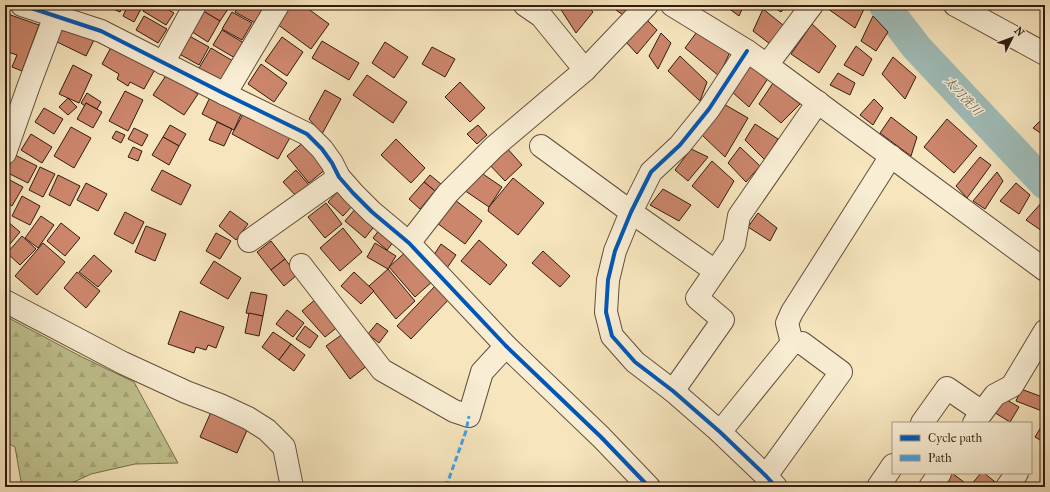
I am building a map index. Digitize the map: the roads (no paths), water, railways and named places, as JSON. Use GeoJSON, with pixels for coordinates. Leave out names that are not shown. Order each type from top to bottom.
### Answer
{"type":"FeatureCollection","features":[{"type":"Feature","properties":{"kind":"street"},"geometry":{"type":"LineString","coordinates":[[22,5],[101,31],[307,134],[322,149],[332,163],[339,178],[353,194],[409,243],[506,346],[601,437],[649,487]]}},
{"type":"Feature","properties":{"kind":"street"},"geometry":{"type":"LineString","coordinates":[[163,62],[195,5]]}},
{"type":"Feature","properties":{"kind":"street"},"geometry":{"type":"LineString","coordinates":[[225,94],[278,5]]}},
{"type":"Feature","properties":{"kind":"street"},"geometry":{"type":"LineString","coordinates":[[525,5],[541,16],[585,70]]}},
{"type":"Feature","properties":{"kind":"street"},"geometry":{"type":"LineString","coordinates":[[409,243],[448,193],[494,147],[585,70],[647,5]]}},
{"type":"Feature","properties":{"kind":"street"},"geometry":{"type":"LineString","coordinates":[[672,5],[767,64],[1045,270]]}},
{"type":"Feature","properties":{"kind":"street"},"geometry":{"type":"LineString","coordinates":[[767,64],[812,5]]}},
{"type":"Feature","properties":{"kind":"street"},"geometry":{"type":"LineString","coordinates":[[954,5],[1045,54]]}},
{"type":"Feature","properties":{"kind":"street"},"geometry":{"type":"LineString","coordinates":[[5,154],[55,16]]}},
{"type":"Feature","properties":{"kind":"street"},"geometry":{"type":"LineString","coordinates":[[747,51],[709,109],[680,145],[651,172],[631,212],[615,252],[608,280],[606,312],[612,336],[635,362],[673,391],[720,432],[771,482],[841,372],[802,343],[792,343]]}},
{"type":"Feature","properties":{"kind":"street"},"geometry":{"type":"LineString","coordinates":[[673,391],[723,320],[697,298],[734,244],[739,216],[818,102]]}},
{"type":"Feature","properties":{"kind":"street"},"geometry":{"type":"LineString","coordinates":[[541,146],[631,212],[715,270]]}},
{"type":"Feature","properties":{"kind":"street"},"geometry":{"type":"LineString","coordinates":[[792,343],[786,323],[891,156]]}},
{"type":"Feature","properties":{"kind":"street"},"geometry":{"type":"LineString","coordinates":[[249,241],[339,178]]}},
{"type":"Feature","properties":{"kind":"street"},"geometry":{"type":"LineString","coordinates":[[302,265],[382,370],[454,411],[468,416],[482,372],[506,346]]}},
{"type":"Feature","properties":{"kind":"street"},"geometry":{"type":"LineString","coordinates":[[5,301],[123,363],[248,418],[267,430],[284,447],[292,487]]}},
{"type":"Feature","properties":{"kind":"street"},"geometry":{"type":"LineString","coordinates":[[923,422],[946,388],[978,417],[995,395],[1012,386],[1045,331]]}},
{"type":"Feature","properties":{"kind":"street"},"geometry":{"type":"LineString","coordinates":[[720,432],[792,343]]}},
{"type":"Feature","properties":{"kind":"street"},"geometry":{"type":"LineString","coordinates":[[878,487],[892,466]]}},
{"type":"Feature","properties":{"kind":"street"},"geometry":{"type":"LineString","coordinates":[[930,487],[939,474]]}},
{"type":"Feature","properties":{"kind":"street"},"geometry":{"type":"LineString","coordinates":[[1007,487],[1015,474]]}},
{"type":"Feature","properties":{"kind":"waterway","name":"太刀洗川"},"geometry":{"type":"LineString","coordinates":[[884,5],[917,48],[1045,184]]}}]}
